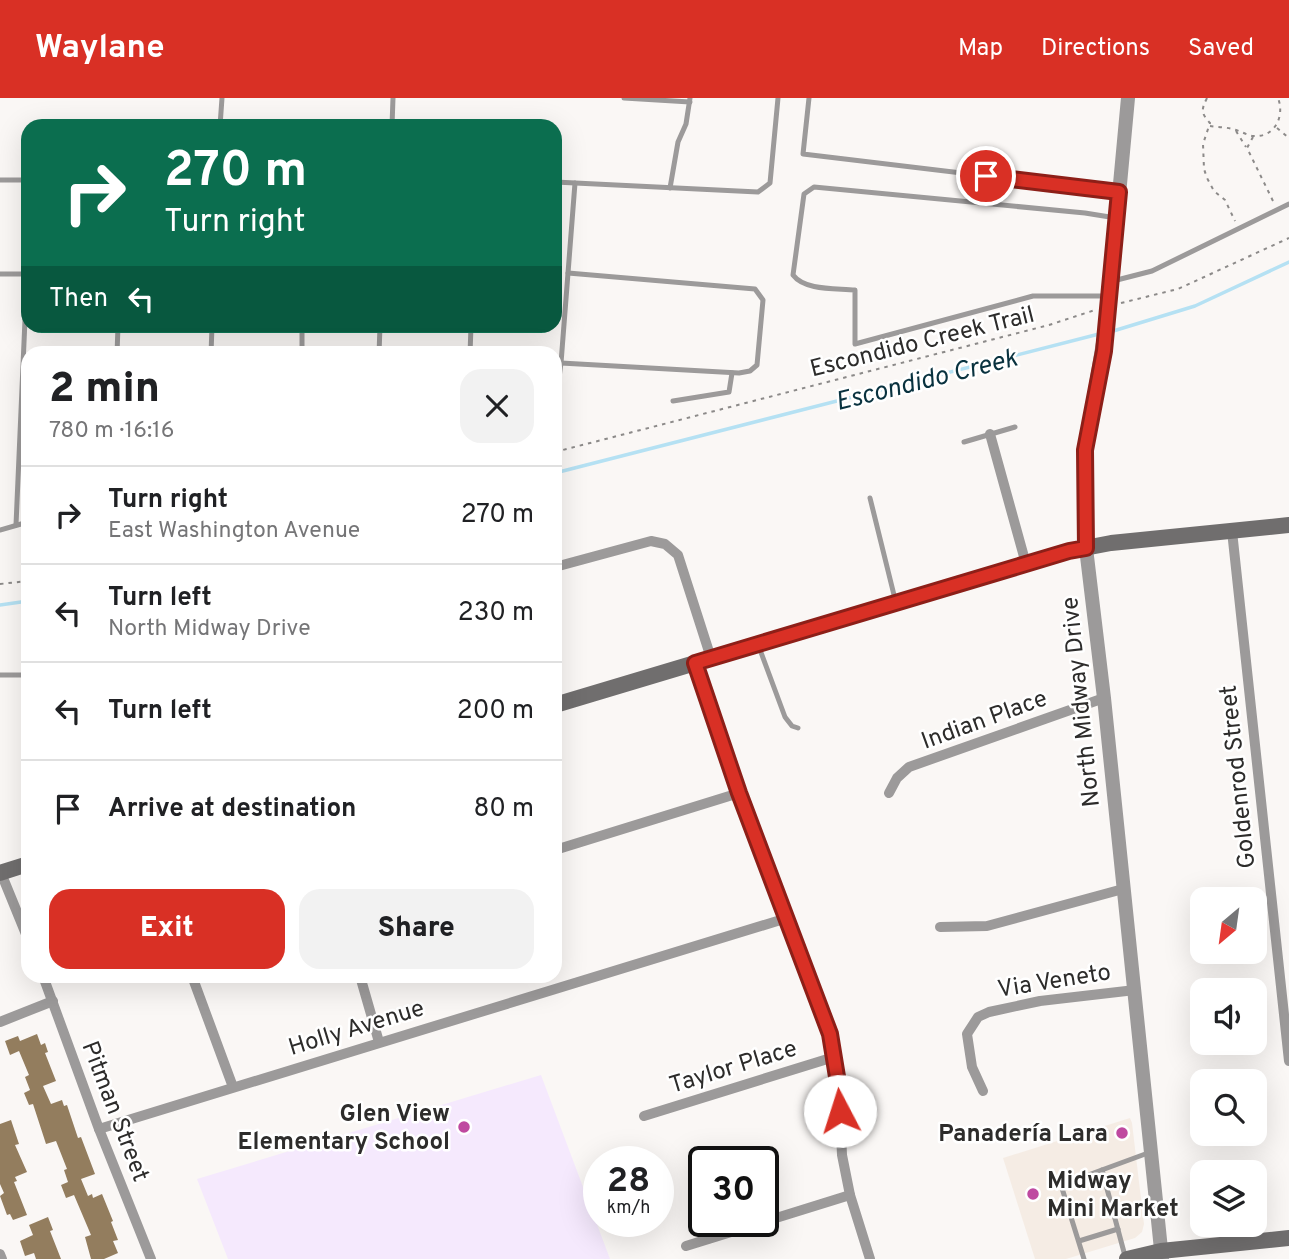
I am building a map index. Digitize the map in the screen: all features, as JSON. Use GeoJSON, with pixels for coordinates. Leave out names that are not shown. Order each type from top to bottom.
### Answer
{"type":"FeatureCollection","features":[{"type":"Feature","properties":{"kind":"main road"},"geometry":{"type":"LineString","coordinates":[[562,703],[1086,548],[1111,543],[1289,525]]}},
{"type":"Feature","properties":{"kind":"main road"},"geometry":{"type":"LineString","coordinates":[[1,873],[21,866]]}},
{"type":"Feature","properties":{"kind":"main road"},"geometry":{"type":"LineString","coordinates":[[1127,1259],[1289,1238]]}},
{"type":"Feature","properties":{"kind":"street","name":"North Midway Drive"},"geometry":{"type":"LineString","coordinates":[[1128,98],[1104,351],[1085,450],[1086,548],[1162,1255]]}},
{"type":"Feature","properties":{"kind":"street"},"geometry":{"type":"LineString","coordinates":[[990,435],[1026,564]]}},
{"type":"Feature","properties":{"kind":"street","name":"Goldenrod Street"},"geometry":{"type":"LineString","coordinates":[[1232,531],[1289,1061]]}},
{"type":"Feature","properties":{"kind":"street"},"geometry":{"type":"LineString","coordinates":[[562,565],[652,541],[665,544],[678,555],[739,793],[830,1034],[839,1089],[842,1155],[850,1195],[870,1259]]}},
{"type":"Feature","properties":{"kind":"street","name":"Indian Place"},"geometry":{"type":"LineString","coordinates":[[889,793],[897,778],[909,767],[1104,698]]}},
{"type":"Feature","properties":{"kind":"street"},"geometry":{"type":"LineString","coordinates":[[562,848],[739,793]]}},
{"type":"Feature","properties":{"kind":"street"},"geometry":{"type":"LineString","coordinates":[[1,873],[21,922]]}},
{"type":"Feature","properties":{"kind":"street"},"geometry":{"type":"LineString","coordinates":[[940,928],[987,926],[1123,889]]}},
{"type":"Feature","properties":{"kind":"street","name":"Holly Avenue"},"geometry":{"type":"LineString","coordinates":[[99,1129],[787,918]]}},
{"type":"Feature","properties":{"kind":"street","name":"Pitman Street"},"geometry":{"type":"LineString","coordinates":[[46,983],[99,1129],[151,1259]]}},
{"type":"Feature","properties":{"kind":"street"},"geometry":{"type":"LineString","coordinates":[[195,983],[233,1087]]}},
{"type":"Feature","properties":{"kind":"street"},"geometry":{"type":"LineString","coordinates":[[362,983],[379,1042]]}},
{"type":"Feature","properties":{"kind":"street","name":"Via Veneto"},"geometry":{"type":"LineString","coordinates":[[983,1091],[972,1067],[967,1034],[978,1017],[1040,1001],[1135,990]]}},
{"type":"Feature","properties":{"kind":"street"},"geometry":{"type":"LineString","coordinates":[[0,1022],[53,1001]]}},
{"type":"Feature","properties":{"kind":"street","name":"Taylor Place"},"geometry":{"type":"LineString","coordinates":[[645,1116],[834,1056]]}},
{"type":"Feature","properties":{"kind":"street"},"geometry":{"type":"LineString","coordinates":[[686,1246],[850,1195]]}},
{"type":"Feature","properties":{"kind":"street"},"geometry":{"type":"LineString","coordinates":[[0,1254],[2,1259]]}},
{"type":"Feature","properties":{"kind":"lane"},"geometry":{"type":"LineString","coordinates":[[220,119],[222,98]]}},
{"type":"Feature","properties":{"kind":"lane"},"geometry":{"type":"LineString","coordinates":[[392,119],[393,98]]}},
{"type":"Feature","properties":{"kind":"lane"},"geometry":{"type":"LineString","coordinates":[[624,98],[690,100],[686,124],[678,142],[670,188]]}},
{"type":"Feature","properties":{"kind":"lane"},"geometry":{"type":"LineString","coordinates":[[562,182],[758,192],[771,183],[778,98]]}},
{"type":"Feature","properties":{"kind":"lane"},"geometry":{"type":"LineString","coordinates":[[809,98],[803,154],[1119,192]]}},
{"type":"Feature","properties":{"kind":"lane"},"geometry":{"type":"LineString","coordinates":[[0,180],[21,180]]}},
{"type":"Feature","properties":{"kind":"lane"},"geometry":{"type":"LineString","coordinates":[[562,350],[575,183]]}},
{"type":"Feature","properties":{"kind":"lane"},"geometry":{"type":"LineString","coordinates":[[1116,218],[814,187],[804,194],[793,275],[798,282],[808,285],[855,290],[855,344],[1033,296],[1110,299],[1153,271],[1289,204]]}},
{"type":"Feature","properties":{"kind":"lane"},"geometry":{"type":"LineString","coordinates":[[562,363],[732,373],[750,371],[757,365],[764,300],[755,289],[568,272]]}},
{"type":"Feature","properties":{"kind":"lane"},"geometry":{"type":"LineString","coordinates":[[0,274],[21,274]]}},
{"type":"Feature","properties":{"kind":"lane"},"geometry":{"type":"LineString","coordinates":[[673,401],[729,392],[732,373]]}},
{"type":"Feature","properties":{"kind":"lane"},"geometry":{"type":"LineString","coordinates":[[16,525],[21,411]]}},
{"type":"Feature","properties":{"kind":"lane"},"geometry":{"type":"LineString","coordinates":[[964,442],[1016,427]]}},
{"type":"Feature","properties":{"kind":"lane"},"geometry":{"type":"LineString","coordinates":[[870,498],[896,602]]}},
{"type":"Feature","properties":{"kind":"lane"},"geometry":{"type":"LineString","coordinates":[[0,530],[21,524]]}},
{"type":"Feature","properties":{"kind":"lane"},"geometry":{"type":"LineString","coordinates":[[757,644],[773,679],[785,717],[792,726],[798,728]]}},
{"type":"Feature","properties":{"kind":"lane"},"geometry":{"type":"LineString","coordinates":[[0,676],[21,675]]}},
{"type":"Feature","properties":{"kind":"lane"},"geometry":{"type":"LineString","coordinates":[[1084,1259],[1060,1185],[1151,1152]]}},
{"type":"Feature","properties":{"kind":"lane"},"geometry":{"type":"LineString","coordinates":[[1102,1170],[1127,1259]]}},
{"type":"Feature","properties":{"kind":"lane"},"geometry":{"type":"LineString","coordinates":[[1079,1241],[1118,1229]]}},
{"type":"Feature","properties":{"kind":"path"},"geometry":{"type":"LineString","coordinates":[[1207,98],[1202,110],[1210,126],[1203,144],[1204,169],[1214,191],[1225,200],[1238,229]]}},
{"type":"Feature","properties":{"kind":"path"},"geometry":{"type":"LineString","coordinates":[[1210,126],[1254,136],[1264,134],[1276,127],[1280,120],[1280,99]]}},
{"type":"Feature","properties":{"kind":"path"},"geometry":{"type":"LineString","coordinates":[[1276,127],[1289,138]]}},
{"type":"Feature","properties":{"kind":"path"},"geometry":{"type":"LineString","coordinates":[[1236,130],[1278,209]]}},
{"type":"Feature","properties":{"kind":"path"},"geometry":{"type":"LineString","coordinates":[[1247,148],[1254,136]]}},
{"type":"Feature","properties":{"kind":"path","name":"Escondido Creek Trail"},"geometry":{"type":"LineString","coordinates":[[562,450],[1049,325],[1110,299],[1178,289],[1289,238]]}},
{"type":"Feature","properties":{"kind":"path"},"geometry":{"type":"LineString","coordinates":[[0,584],[21,582]]}},
{"type":"Feature","properties":{"kind":"shaded area","name":"Glen View Elementary School"},"geometry":{"type":"Polygon","coordinates":[[[541,1075],[583,1187],[583,1237],[602,1237],[610,1259],[228,1259],[197,1179],[541,1075]]]}},
{"type":"Feature","properties":{"kind":"shaded area"},"geometry":{"type":"Polygon","coordinates":[[[1130,1118],[1144,1224],[1142,1232],[1135,1238],[1066,1259],[1035,1259],[1003,1158],[1130,1118]]]}},
{"type":"Feature","properties":{"kind":"building"},"geometry":{"type":"Polygon","coordinates":[[[37,1034],[41,1045],[45,1043],[48,1052],[45,1053],[56,1081],[43,1086],[51,1104],[62,1100],[64,1106],[67,1105],[78,1138],[81,1137],[95,1174],[81,1179],[88,1196],[92,1194],[93,1198],[102,1194],[113,1221],[111,1222],[118,1240],[113,1241],[118,1253],[104,1259],[91,1259],[85,1237],[91,1235],[74,1195],[66,1198],[61,1185],[68,1182],[64,1170],[67,1169],[56,1141],[46,1144],[33,1104],[29,1105],[24,1093],[30,1090],[25,1077],[29,1075],[19,1051],[10,1055],[5,1041],[18,1036],[20,1041],[37,1034]]]}},
{"type":"Feature","properties":{"kind":"building"},"geometry":{"type":"Polygon","coordinates":[[[11,1120],[19,1144],[15,1145],[27,1172],[15,1177],[17,1181],[14,1182],[27,1215],[13,1220],[10,1214],[7,1215],[0,1196],[4,1193],[0,1184],[0,1124],[11,1120]]]}},
{"type":"Feature","properties":{"kind":"building"},"geometry":{"type":"Polygon","coordinates":[[[48,1217],[53,1230],[50,1231],[61,1259],[36,1259],[34,1253],[25,1256],[20,1241],[33,1235],[29,1225],[48,1217]]]}},
{"type":"Feature","properties":{"kind":"waterway","name":"Escondido Creek"},"geometry":{"type":"LineString","coordinates":[[1110,332],[1195,306],[1289,262]]}},
{"type":"Feature","properties":{"kind":"waterway","name":"Escondido Creek"},"geometry":{"type":"LineString","coordinates":[[562,471],[1099,334]]}},
{"type":"Feature","properties":{"kind":"waterway","name":"Escondido Creek"},"geometry":{"type":"LineString","coordinates":[[0,605],[21,602]]}},
{"type":"Feature","properties":{"kind":"place","name":"Glen View Elementary School"},"geometry":{"type":"Point","coordinates":[464,1127]}},
{"type":"Feature","properties":{"kind":"place","name":"Panadería Lara"},"geometry":{"type":"Point","coordinates":[1122,1133]}},
{"type":"Feature","properties":{"kind":"place","name":"Midway Mini Market"},"geometry":{"type":"Point","coordinates":[1033,1194]}},
{"type":"Feature","properties":{"kind":"route"},"geometry":{"type":"LineString","coordinates":[[840,1111],[830,1034],[739,793],[695,663],[1086,548],[1085,450],[1104,351],[1119,192],[986,176]]}}]}
